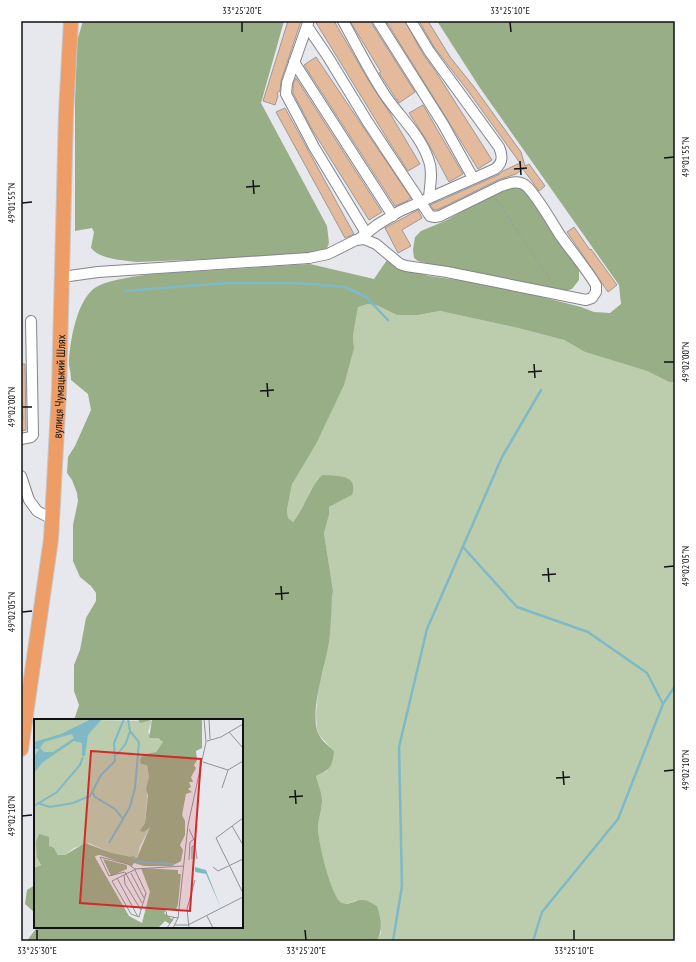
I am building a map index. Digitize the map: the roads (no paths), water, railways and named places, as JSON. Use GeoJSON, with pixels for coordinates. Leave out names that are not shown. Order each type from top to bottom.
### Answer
{"type":"FeatureCollection","features":[{"type":"Feature","properties":{"kind":"highway","name":"вулиця Чумацький Шлях"},"geometry":{"type":"LineString","coordinates":[[21,749],[46,579],[52,519],[59,391],[66,113],[71,21]]}},
{"type":"Feature","properties":{"kind":"lane"},"geometry":{"type":"LineString","coordinates":[[343,21],[387,97],[416,133],[421,142],[431,167],[425,199]]}},
{"type":"Feature","properties":{"kind":"lane"},"geometry":{"type":"LineString","coordinates":[[378,21],[443,124],[474,178]]}},
{"type":"Feature","properties":{"kind":"lane"},"geometry":{"type":"LineString","coordinates":[[62,277],[98,272],[310,258],[321,256],[334,252],[363,236],[377,225],[425,199],[500,166],[502,161],[502,153],[499,147],[429,51],[411,21]]}},
{"type":"Feature","properties":{"kind":"lane"},"geometry":{"type":"LineString","coordinates":[[308,24],[367,121],[425,199],[430,216],[435,218],[509,183],[525,185],[531,191],[596,285],[595,295],[586,300],[447,272],[406,266],[400,264],[376,244],[364,239],[288,99],[286,89],[308,24]]}},
{"type":"Feature","properties":{"kind":"lane"},"geometry":{"type":"LineString","coordinates":[[294,62],[393,216]]}},
{"type":"Feature","properties":{"kind":"lane"},"geometry":{"type":"LineString","coordinates":[[21,439],[31,437],[33,434],[31,321]]}},
{"type":"Feature","properties":{"kind":"lane"},"geometry":{"type":"LineString","coordinates":[[21,476],[29,500],[37,511],[52,519]]}},
{"type":"Feature","properties":{"kind":"waterway"},"geometry":{"type":"LineString","coordinates":[[124,291],[226,283],[296,283],[345,287],[366,297],[388,320]]}},
{"type":"Feature","properties":{"kind":"waterway"},"geometry":{"type":"LineString","coordinates":[[393,941],[402,886],[399,747],[427,629],[502,457],[541,390]]}},
{"type":"Feature","properties":{"kind":"waterway"},"geometry":{"type":"LineString","coordinates":[[463,547],[517,607],[588,632],[647,673],[663,704]]}},
{"type":"Feature","properties":{"kind":"waterway"},"geometry":{"type":"LineString","coordinates":[[533,941],[542,912],[618,819],[663,704],[675,686]]}}]}
